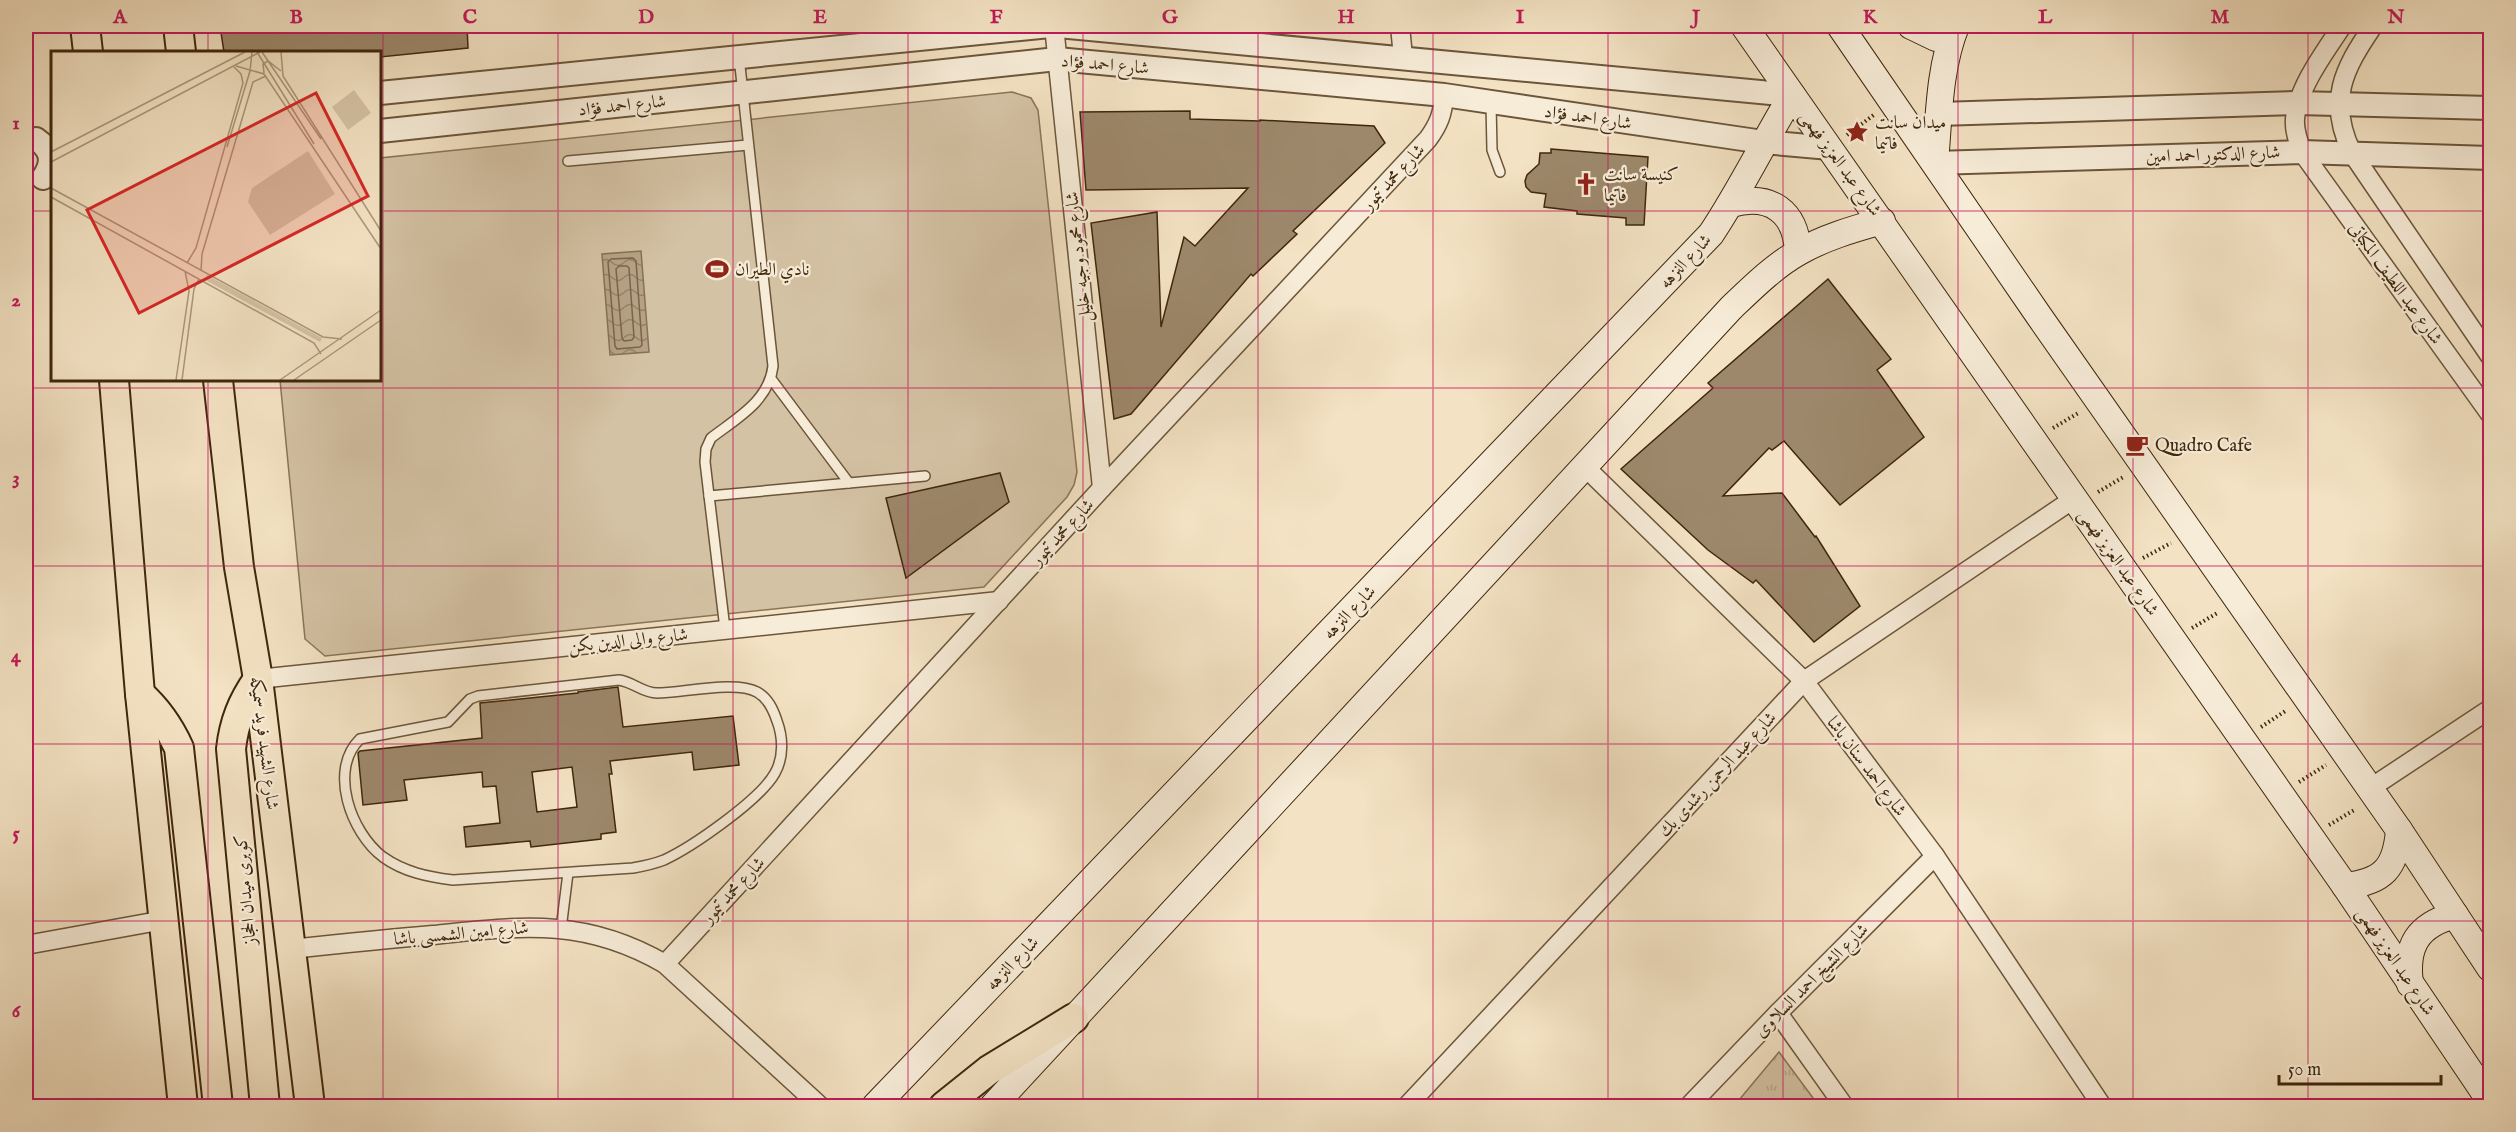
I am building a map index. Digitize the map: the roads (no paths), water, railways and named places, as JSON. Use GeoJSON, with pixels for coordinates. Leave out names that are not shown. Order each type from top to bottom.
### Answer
{"type":"FeatureCollection","features":[{"type":"Feature","properties":{"kind":"main road"},"geometry":{"type":"LineString","coordinates":[[85,26],[88,51]]}},
{"type":"Feature","properties":{"kind":"main road"},"geometry":{"type":"LineString","coordinates":[[178,26],[181,51]]}},
{"type":"Feature","properties":{"kind":"main road","name":"شارع عبد العزيز فهمى"},"geometry":{"type":"LineString","coordinates":[[1744,26],[1882,220],[2345,886],[2490,1101]]}},
{"type":"Feature","properties":{"kind":"main road"},"geometry":{"type":"LineString","coordinates":[[1911,26],[1936,38],[1953,32]]}},
{"type":"Feature","properties":{"kind":"main road"},"geometry":{"type":"LineString","coordinates":[[1845,27],[2039,316],[2399,830],[2490,968]]}},
{"type":"Feature","properties":{"kind":"main road"},"geometry":{"type":"LineString","coordinates":[[1935,163],[1942,84],[1953,32]]}},
{"type":"Feature","properties":{"kind":"main road","name":"شارع النزهه"},"geometry":{"type":"LineString","coordinates":[[875,1107],[1711,234],[1731,204],[1762,142],[1792,95]]}},
{"type":"Feature","properties":{"kind":"main road"},"geometry":{"type":"LineString","coordinates":[[1731,204],[1745,200],[1762,201],[1778,207],[1790,219],[1797,236],[1798,252]]}},
{"type":"Feature","properties":{"kind":"main road"},"geometry":{"type":"LineString","coordinates":[[993,1107],[1731,308],[1761,279],[1798,252],[1830,237],[1882,220]]}},
{"type":"Feature","properties":{"kind":"main road"},"geometry":{"type":"LineString","coordinates":[[114,381],[140,694],[183,1107]]}},
{"type":"Feature","properties":{"kind":"main road","name":"شارع الشهيد فريد سميكه"},"geometry":{"type":"LineString","coordinates":[[218,381],[239,567],[258,679],[310,1107]]}},
{"type":"Feature","properties":{"kind":"main road","name":"كوبرى ميدان الحجاز"},"geometry":{"type":"LineString","coordinates":[[258,679],[243,700],[234,724],[231,750],[265,1107]]}},
{"type":"Feature","properties":{"kind":"main road"},"geometry":{"type":"LineString","coordinates":[[140,694],[157,709],[170,728],[179,748],[218,1107]]}},
{"type":"Feature","properties":{"kind":"main road"},"geometry":{"type":"LineString","coordinates":[[2345,886],[2367,884],[2386,872],[2397,852],[2399,830]]}},
{"type":"Feature","properties":{"kind":"main road"},"geometry":{"type":"LineString","coordinates":[[2410,984],[2407,965],[2412,947],[2422,931],[2437,920],[2455,915]]}},
{"type":"Feature","properties":{"kind":"main road"},"geometry":{"type":"LineString","coordinates":[[944,1107],[989,1070],[1074,1018]]}},
{"type":"Feature","properties":{"kind":"street","name":"شارع احمد فؤاد"},"geometry":{"type":"LineString","coordinates":[[381,93],[1054,26],[1792,95]]}},
{"type":"Feature","properties":{"kind":"street","name":"شارع محمود وجيه خليل"},"geometry":{"type":"LineString","coordinates":[[1054,26],[1102,488]]}},
{"type":"Feature","properties":{"kind":"street"},"geometry":{"type":"LineString","coordinates":[[1401,26],[1403,57]]}},
{"type":"Feature","properties":{"kind":"street"},"geometry":{"type":"LineString","coordinates":[[2302,152],[2296,136],[2295,119],[2298,103],[2319,61],[2342,26]]}},
{"type":"Feature","properties":{"kind":"street"},"geometry":{"type":"LineString","coordinates":[[2339,104],[2346,69],[2373,26]]}},
{"type":"Feature","properties":{"kind":"street","name":"شارع احمد فؤاد"},"geometry":{"type":"LineString","coordinates":[[381,131],[1057,59],[1444,95],[1762,142],[1830,148]]}},
{"type":"Feature","properties":{"kind":"street","name":"شارع محمد تيمور"},"geometry":{"type":"LineString","coordinates":[[665,964],[1102,488],[1428,139],[1441,118],[1444,95]]}},
{"type":"Feature","properties":{"kind":"street"},"geometry":{"type":"LineString","coordinates":[[1939,114],[2298,103],[2490,108]]}},
{"type":"Feature","properties":{"kind":"street","name":"شارع عبد اللطيف المكباتى"},"geometry":{"type":"LineString","coordinates":[[2339,104],[2343,130],[2352,153],[2490,356]]}},
{"type":"Feature","properties":{"kind":"street"},"geometry":{"type":"LineString","coordinates":[[38,138],[46,146],[51,156],[50,168],[40,178]]}},
{"type":"Feature","properties":{"kind":"street","name":"شارع عبد اللطيف المكباتى"},"geometry":{"type":"LineString","coordinates":[[2302,152],[2490,414]]}},
{"type":"Feature","properties":{"kind":"street","name":"شارع الدكتور احمد امين"},"geometry":{"type":"LineString","coordinates":[[1935,163],[2302,152],[2490,158]]}},
{"type":"Feature","properties":{"kind":"street","name":"شارع احمد سنان باشا"},"geometry":{"type":"LineString","coordinates":[[1584,466],[1804,681],[1935,856],[2102,1107]]}},
{"type":"Feature","properties":{"kind":"street","name":"شارع عبد الرحمن رشدى بك"},"geometry":{"type":"LineString","coordinates":[[1407,1107],[1804,681],[2077,501]]}},
{"type":"Feature","properties":{"kind":"street","name":"شارع والى الدين يكن"},"geometry":{"type":"LineString","coordinates":[[258,679],[999,601]]}},
{"type":"Feature","properties":{"kind":"street"},"geometry":{"type":"LineString","coordinates":[[2372,794],[2490,709]]}},
{"type":"Feature","properties":{"kind":"street","name":"شارع الشيخ احمد السلاوى"},"geometry":{"type":"LineString","coordinates":[[1689,1107],[1778,1013],[1935,856]]}},
{"type":"Feature","properties":{"kind":"street"},"geometry":{"type":"LineString","coordinates":[[26,945],[164,920]]}},
{"type":"Feature","properties":{"kind":"street","name":"شارع امين الشمسى باشا"},"geometry":{"type":"LineString","coordinates":[[291,949],[519,926],[599,935],[636,947],[665,964],[820,1107]]}},
{"type":"Feature","properties":{"kind":"street"},"geometry":{"type":"LineString","coordinates":[[1778,1013],[1845,1107]]}},
{"type":"Feature","properties":{"kind":"lane"},"geometry":{"type":"LineString","coordinates":[[725,629],[705,462],[706,449],[711,438],[767,391],[772,380],[773,366],[739,57]]}},
{"type":"Feature","properties":{"kind":"lane"},"geometry":{"type":"LineString","coordinates":[[1491,103],[1492,150],[1500,172]]}},
{"type":"Feature","properties":{"kind":"lane"},"geometry":{"type":"LineString","coordinates":[[568,161],[748,145]]}},
{"type":"Feature","properties":{"kind":"lane"},"geometry":{"type":"LineString","coordinates":[[772,380],[849,483]]}},
{"type":"Feature","properties":{"kind":"lane"},"geometry":{"type":"LineString","coordinates":[[709,496],[924,476]]}},
{"type":"Feature","properties":{"kind":"lane"},"geometry":{"type":"LineString","coordinates":[[619,680],[657,693],[748,688],[759,692],[767,700],[782,735],[781,759],[775,773],[759,792],[730,817],[666,859],[633,868],[568,873],[453,880],[429,877],[401,868],[382,856],[367,841],[357,824],[347,799],[345,778],[346,760],[351,748],[360,739],[372,735],[448,722],[462,706],[478,696],[619,680]]}},
{"type":"Feature","properties":{"kind":"lane"},"geometry":{"type":"LineString","coordinates":[[561,929],[568,873]]}},
{"type":"Feature","properties":{"kind":"water"},"geometry":{"type":"Polygon","coordinates":[[[641,251],[649,352],[610,355],[602,254],[641,251]]]}},
{"type":"Feature","properties":{"kind":"place","name":"ميدان سانت فاتيما"},"geometry":{"type":"Point","coordinates":[1857,132]}},
{"type":"Feature","properties":{"kind":"place","name":"كنيسة سانت فاتيما"},"geometry":{"type":"Point","coordinates":[1586,184]}},
{"type":"Feature","properties":{"kind":"place","name":"نادي الطيران"},"geometry":{"type":"Point","coordinates":[717,269]}},
{"type":"Feature","properties":{"kind":"place","name":"Quadro Cafe"},"geometry":{"type":"Point","coordinates":[2137,445]}}]}
